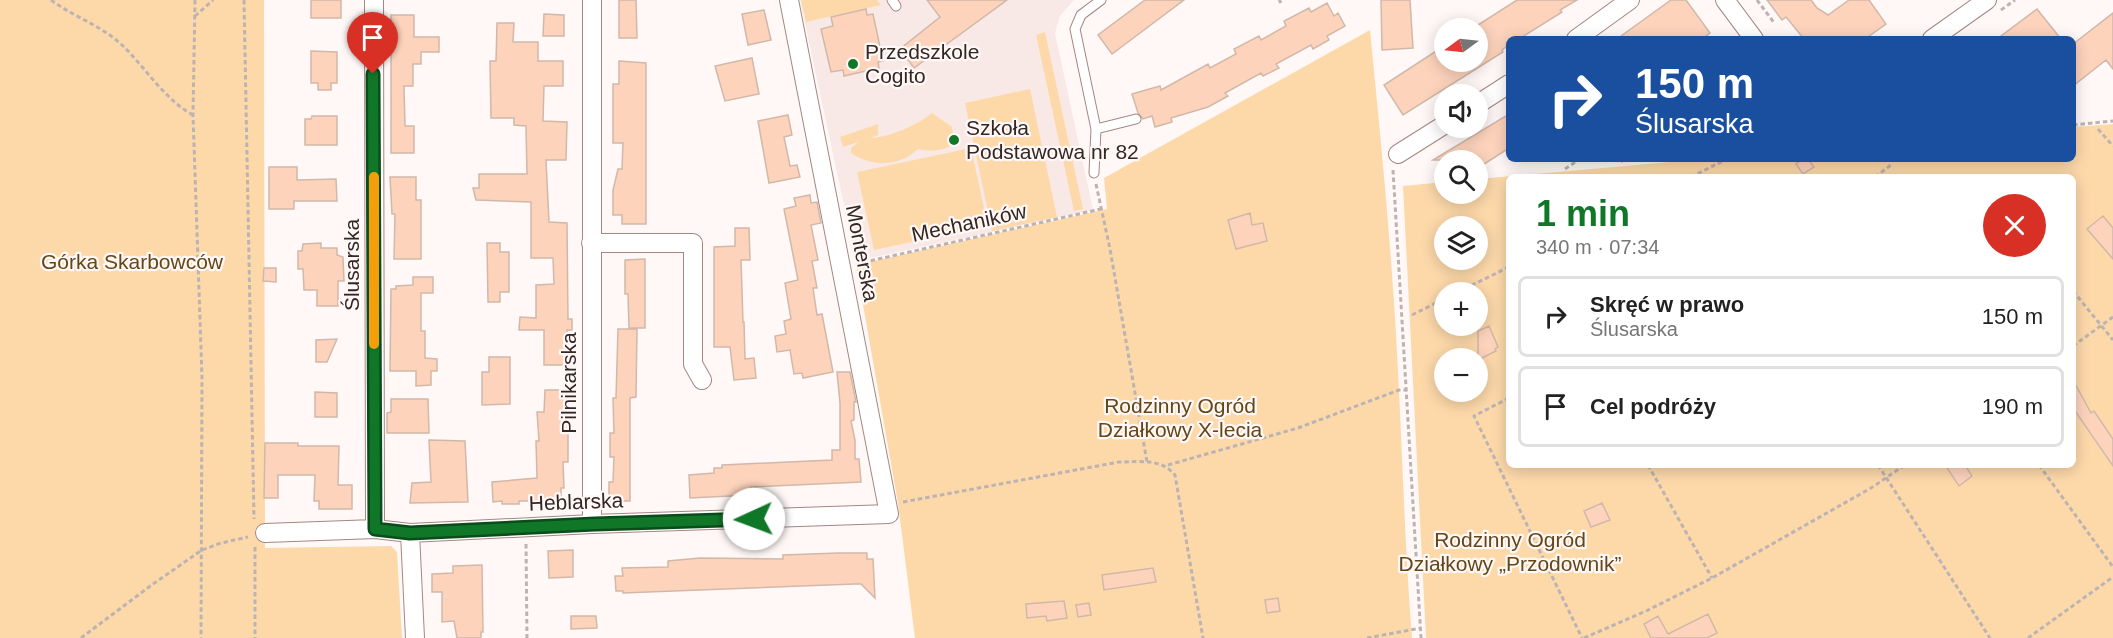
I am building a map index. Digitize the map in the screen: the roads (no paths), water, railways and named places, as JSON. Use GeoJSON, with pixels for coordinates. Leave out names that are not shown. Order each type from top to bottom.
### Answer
{"type":"FeatureCollection","features":[{"type":"Feature","properties":{"kind":"street","name":"Ślusarska"},"geometry":{"type":"LineString","coordinates":[[374,0],[375,529]]}},
{"type":"Feature","properties":{"kind":"street","name":"Pilnikarska"},"geometry":{"type":"LineString","coordinates":[[592,0],[592,524]]}},
{"type":"Feature","properties":{"kind":"street","name":"Monterska"},"geometry":{"type":"LineString","coordinates":[[789,0],[842,267],[894,509]]}},
{"type":"Feature","properties":{"kind":"street"},"geometry":{"type":"LineString","coordinates":[[1580,36],[1630,0]]}},
{"type":"Feature","properties":{"kind":"street"},"geometry":{"type":"LineString","coordinates":[[1725,0],[1752,36]]}},
{"type":"Feature","properties":{"kind":"street"},"geometry":{"type":"LineString","coordinates":[[1936,36],[1987,0]]}},
{"type":"Feature","properties":{"kind":"street"},"geometry":{"type":"LineString","coordinates":[[1488,98],[1506,86]]}},
{"type":"Feature","properties":{"kind":"street"},"geometry":{"type":"LineString","coordinates":[[1395,161],[1434,132]]}},
{"type":"Feature","properties":{"kind":"street"},"geometry":{"type":"LineString","coordinates":[[591,243],[693,243],[693,364],[702,380]]}},
{"type":"Feature","properties":{"kind":"street","name":"Heblarska"},"geometry":{"type":"LineString","coordinates":[[260,535],[375,529],[410,533],[894,509]]}},
{"type":"Feature","properties":{"kind":"street"},"geometry":{"type":"LineString","coordinates":[[410,533],[415,638]]}},
{"type":"Feature","properties":{"kind":"lane"},"geometry":{"type":"LineString","coordinates":[[1094,173],[1096,129],[1075,29],[1081,15],[1101,0]]}},
{"type":"Feature","properties":{"kind":"lane"},"geometry":{"type":"LineString","coordinates":[[1096,129],[1136,118]]}},
{"type":"Feature","properties":{"kind":"place","name":"Przedszkole Cogito"},"geometry":{"type":"Point","coordinates":[853,64]}},
{"type":"Feature","properties":{"kind":"place","name":"Szkoła Podstawowa nr 82"},"geometry":{"type":"Point","coordinates":[954,140]}},
{"type":"Feature","properties":{"kind":"park label","name":"Górka Skarbowców"},"geometry":{"type":"Point","coordinates":[132,262]}},
{"type":"Feature","properties":{"kind":"park label","name":"Rodzinny Ogród Działkowy X-lecia"},"geometry":{"type":"Point","coordinates":[1180,418]}},
{"type":"Feature","properties":{"kind":"park label","name":"Rodzinny Ogród Działkowy „Przodownik”"},"geometry":{"type":"Point","coordinates":[1510,552]}}]}
